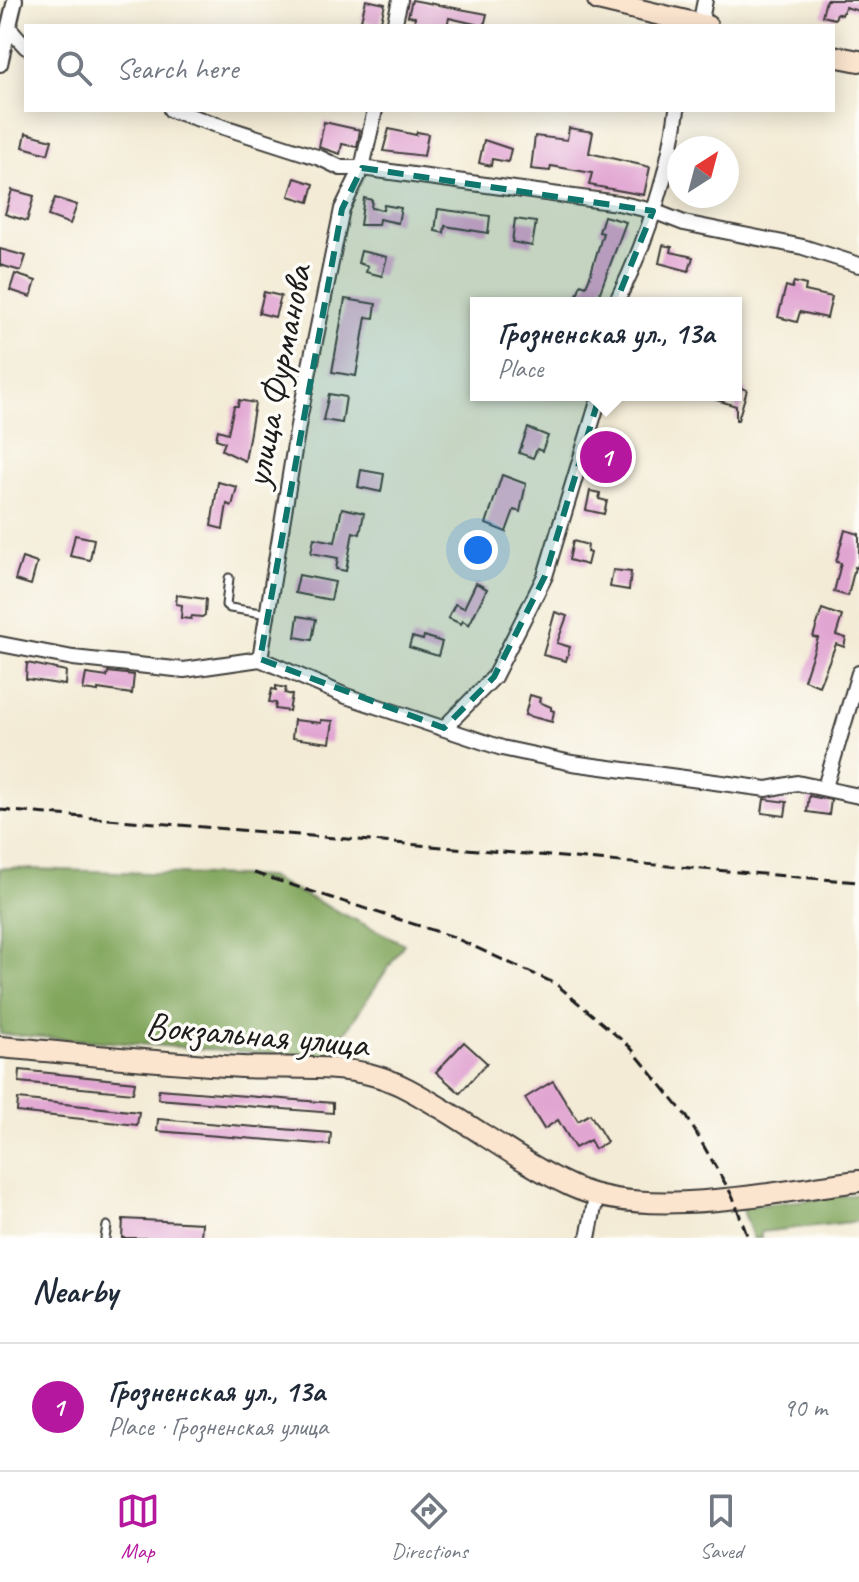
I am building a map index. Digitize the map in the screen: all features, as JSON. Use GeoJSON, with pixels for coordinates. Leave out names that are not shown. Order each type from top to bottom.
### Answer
{"type":"FeatureCollection","features":[{"type":"Feature","properties":{"kind":"street"},"geometry":{"type":"LineString","coordinates":[[0,64],[4,29],[15,0]]}},
{"type":"Feature","properties":{"kind":"street"},"geometry":{"type":"LineString","coordinates":[[394,24],[400,0]]}},
{"type":"Feature","properties":{"kind":"street"},"geometry":{"type":"LineString","coordinates":[[598,0],[691,24]]}},
{"type":"Feature","properties":{"kind":"street"},"geometry":{"type":"LineString","coordinates":[[695,24],[705,0]]}},
{"type":"Feature","properties":{"kind":"street"},"geometry":{"type":"LineString","coordinates":[[4,29],[24,45]]}},
{"type":"Feature","properties":{"kind":"street"},"geometry":{"type":"LineString","coordinates":[[835,56],[859,61]]}},
{"type":"Feature","properties":{"kind":"street"},"geometry":{"type":"LineString","coordinates":[[177,112],[320,158],[341,168],[362,168],[618,203],[653,211],[684,223],[803,247],[859,265]]}},
{"type":"Feature","properties":{"kind":"street","name":"улица Фурманова"},"geometry":{"type":"LineString","coordinates":[[260,659],[299,420],[342,209],[362,168],[375,112]]}},
{"type":"Feature","properties":{"kind":"street"},"geometry":{"type":"LineString","coordinates":[[619,297],[640,255],[673,139],[677,112]]}},
{"type":"Feature","properties":{"kind":"street"},"geometry":{"type":"LineString","coordinates":[[444,728],[494,677],[545,576],[598,401]]}},
{"type":"Feature","properties":{"kind":"street"},"geometry":{"type":"LineString","coordinates":[[0,644],[73,658],[184,670],[260,659],[346,696],[502,748],[572,763],[767,789],[797,783],[859,796]]}},
{"type":"Feature","properties":{"kind":"street"},"geometry":{"type":"LineString","coordinates":[[825,787],[859,673]]}},
{"type":"Feature","properties":{"kind":"street","name":"Вокзальная улица"},"geometry":{"type":"LineString","coordinates":[[0,1047],[241,1067],[333,1070],[375,1076],[413,1091],[568,1185],[596,1197],[624,1202],[666,1203],[859,1181]]}},
{"type":"Feature","properties":{"kind":"street"},"geometry":{"type":"LineString","coordinates":[[588,1238],[596,1197]]}},
{"type":"Feature","properties":{"kind":"lane"},"geometry":{"type":"LineString","coordinates":[[229,578],[226,605],[268,614]]}},
{"type":"Feature","properties":{"kind":"lane"},"geometry":{"type":"LineString","coordinates":[[105,1238],[107,1226]]}},
{"type":"Feature","properties":{"kind":"highlighted area"},"geometry":{"type":"Polygon","coordinates":[[[362,168],[653,211],[614,307],[608,368],[545,576],[494,677],[444,728],[260,659],[342,209],[362,168]]]}},
{"type":"Feature","properties":{"kind":"green space"},"geometry":{"type":"Polygon","coordinates":[[[0,868],[268,877],[404,944],[328,1058],[0,1034],[0,868]]]}},
{"type":"Feature","properties":{"kind":"green space"},"geometry":{"type":"Polygon","coordinates":[[[859,1194],[859,1221],[761,1232],[761,1238],[753,1238],[742,1207],[859,1194]]]}},
{"type":"Feature","properties":{"kind":"building"},"geometry":{"type":"Polygon","coordinates":[[[366,0],[385,4],[380,24],[361,20],[366,0]]]}},
{"type":"Feature","properties":{"kind":"building"},"geometry":{"type":"Polygon","coordinates":[[[412,0],[487,14],[484,24],[449,18],[448,24],[414,24],[415,17],[408,16],[412,0]]]}},
{"type":"Feature","properties":{"kind":"building"},"geometry":{"type":"Polygon","coordinates":[[[826,0],[859,0],[859,11],[845,7],[842,15],[837,13],[835,19],[822,16],[826,0]]]}},
{"type":"Feature","properties":{"kind":"building"},"geometry":{"type":"Polygon","coordinates":[[[324,122],[360,130],[357,147],[342,144],[340,154],[319,147],[324,122]]]}},
{"type":"Feature","properties":{"kind":"building"},"geometry":{"type":"Polygon","coordinates":[[[569,128],[593,132],[589,153],[650,167],[644,195],[589,185],[592,173],[551,166],[550,171],[531,169],[535,136],[567,140],[569,128]]]}},
{"type":"Feature","properties":{"kind":"building"},"geometry":{"type":"Polygon","coordinates":[[[389,129],[416,135],[417,132],[428,134],[424,156],[383,151],[389,129]]]}},
{"type":"Feature","properties":{"kind":"building"},"geometry":{"type":"Polygon","coordinates":[[[26,133],[52,140],[48,154],[23,147],[26,133]]]}},
{"type":"Feature","properties":{"kind":"building"},"geometry":{"type":"Polygon","coordinates":[[[484,140],[511,149],[508,162],[492,159],[491,166],[479,163],[484,140]]]}},
{"type":"Feature","properties":{"kind":"building"},"geometry":{"type":"Polygon","coordinates":[[[295,178],[314,184],[309,202],[289,196],[295,178]]]}},
{"type":"Feature","properties":{"kind":"building"},"geometry":{"type":"Polygon","coordinates":[[[12,190],[34,196],[27,221],[5,214],[12,190]]]}},
{"type":"Feature","properties":{"kind":"building"},"geometry":{"type":"Polygon","coordinates":[[[55,198],[77,205],[70,224],[48,216],[55,198]]]}},
{"type":"Feature","properties":{"kind":"building"},"geometry":{"type":"Polygon","coordinates":[[[364,198],[372,200],[371,208],[383,210],[384,205],[401,208],[398,223],[379,219],[378,225],[360,225],[364,198]]]}},
{"type":"Feature","properties":{"kind":"building"},"geometry":{"type":"Polygon","coordinates":[[[438,209],[490,216],[488,233],[445,226],[444,233],[435,231],[438,209]]]}},
{"type":"Feature","properties":{"kind":"building"},"geometry":{"type":"Polygon","coordinates":[[[604,216],[626,222],[598,297],[576,297],[581,284],[586,286],[589,279],[603,233],[599,232],[604,216]]]}},
{"type":"Feature","properties":{"kind":"building"},"geometry":{"type":"Polygon","coordinates":[[[515,219],[536,222],[532,246],[512,242],[515,219]]]}},
{"type":"Feature","properties":{"kind":"building"},"geometry":{"type":"Polygon","coordinates":[[[663,245],[672,247],[671,252],[693,257],[689,271],[659,263],[663,245]]]}},
{"type":"Feature","properties":{"kind":"building"},"geometry":{"type":"Polygon","coordinates":[[[0,249],[26,256],[21,271],[0,265],[0,249]]]}},
{"type":"Feature","properties":{"kind":"building"},"geometry":{"type":"Polygon","coordinates":[[[361,251],[387,257],[382,276],[366,272],[368,266],[358,263],[361,251]]]}},
{"type":"Feature","properties":{"kind":"building"},"geometry":{"type":"Polygon","coordinates":[[[15,274],[36,281],[31,297],[10,290],[15,274]]]}},
{"type":"Feature","properties":{"kind":"building"},"geometry":{"type":"Polygon","coordinates":[[[794,282],[806,285],[805,291],[832,297],[827,318],[800,312],[797,322],[778,317],[786,286],[792,288],[794,282]]]}},
{"type":"Feature","properties":{"kind":"building"},"geometry":{"type":"Polygon","coordinates":[[[264,292],[281,296],[275,317],[259,313],[264,292]]]}},
{"type":"Feature","properties":{"kind":"building"},"geometry":{"type":"Polygon","coordinates":[[[345,299],[376,304],[374,318],[366,317],[356,376],[332,372],[345,299]]]}},
{"type":"Feature","properties":{"kind":"building"},"geometry":{"type":"Polygon","coordinates":[[[742,388],[747,390],[738,420],[736,406],[720,401],[742,401],[742,388]]]}},
{"type":"Feature","properties":{"kind":"building"},"geometry":{"type":"Polygon","coordinates":[[[329,394],[346,397],[342,423],[323,420],[329,394]]]}},
{"type":"Feature","properties":{"kind":"building"},"geometry":{"type":"Polygon","coordinates":[[[239,400],[255,403],[245,461],[222,450],[225,442],[216,439],[218,430],[228,433],[234,406],[238,406],[239,400]]]}},
{"type":"Feature","properties":{"kind":"building"},"geometry":{"type":"Polygon","coordinates":[[[528,428],[548,436],[542,451],[537,449],[533,458],[519,453],[528,428]]]}},
{"type":"Feature","properties":{"kind":"building"},"geometry":{"type":"Polygon","coordinates":[[[361,470],[384,474],[381,492],[358,487],[361,470]]]}},
{"type":"Feature","properties":{"kind":"building"},"geometry":{"type":"Polygon","coordinates":[[[502,475],[526,484],[520,512],[514,510],[506,532],[486,524],[502,475]]]}},
{"type":"Feature","properties":{"kind":"building"},"geometry":{"type":"Polygon","coordinates":[[[218,482],[237,487],[232,506],[227,504],[223,529],[211,526],[218,482]]]}},
{"type":"Feature","properties":{"kind":"building"},"geometry":{"type":"Polygon","coordinates":[[[590,491],[600,493],[599,499],[607,501],[604,514],[586,510],[590,491]]]}},
{"type":"Feature","properties":{"kind":"building"},"geometry":{"type":"Polygon","coordinates":[[[342,508],[364,513],[360,534],[353,532],[346,571],[336,569],[338,558],[311,553],[314,538],[335,542],[342,508]]]}},
{"type":"Feature","properties":{"kind":"building"},"geometry":{"type":"Polygon","coordinates":[[[845,530],[859,534],[859,561],[848,596],[834,592],[841,563],[836,562],[845,530]]]}},
{"type":"Feature","properties":{"kind":"building"},"geometry":{"type":"Polygon","coordinates":[[[75,535],[94,539],[90,560],[70,556],[75,535]]]}},
{"type":"Feature","properties":{"kind":"building"},"geometry":{"type":"Polygon","coordinates":[[[573,541],[588,545],[587,565],[569,560],[573,541]]]}},
{"type":"Feature","properties":{"kind":"building"},"geometry":{"type":"Polygon","coordinates":[[[22,558],[37,563],[31,585],[15,580],[22,558]]]}},
{"type":"Feature","properties":{"kind":"building"},"geometry":{"type":"Polygon","coordinates":[[[613,570],[631,572],[629,590],[610,587],[613,570]]]}},
{"type":"Feature","properties":{"kind":"building"},"geometry":{"type":"Polygon","coordinates":[[[299,575],[335,582],[331,600],[295,593],[299,575]]]}},
{"type":"Feature","properties":{"kind":"building"},"geometry":{"type":"Polygon","coordinates":[[[476,583],[487,589],[469,625],[448,618],[455,604],[464,608],[476,583]]]}},
{"type":"Feature","properties":{"kind":"building"},"geometry":{"type":"Polygon","coordinates":[[[177,595],[206,599],[205,615],[181,618],[182,605],[176,604],[177,595]]]}},
{"type":"Feature","properties":{"kind":"building"},"geometry":{"type":"Polygon","coordinates":[[[822,609],[842,616],[836,635],[846,638],[844,647],[836,644],[819,686],[804,680],[818,638],[813,637],[822,609]]]}},
{"type":"Feature","properties":{"kind":"building"},"geometry":{"type":"Polygon","coordinates":[[[555,612],[567,616],[557,643],[570,647],[566,661],[543,655],[555,612]]]}},
{"type":"Feature","properties":{"kind":"building"},"geometry":{"type":"Polygon","coordinates":[[[298,616],[316,619],[312,640],[295,637],[298,616]]]}},
{"type":"Feature","properties":{"kind":"building"},"geometry":{"type":"Polygon","coordinates":[[[424,636],[442,642],[438,656],[409,647],[412,637],[423,640],[424,636]]]}},
{"type":"Feature","properties":{"kind":"building"},"geometry":{"type":"Polygon","coordinates":[[[27,663],[66,671],[65,685],[26,679],[27,663]]]}},
{"type":"Feature","properties":{"kind":"building"},"geometry":{"type":"Polygon","coordinates":[[[108,672],[134,675],[132,694],[83,690],[86,674],[107,677],[108,672]]]}},
{"type":"Feature","properties":{"kind":"building"},"geometry":{"type":"Polygon","coordinates":[[[276,686],[286,688],[285,693],[292,695],[289,711],[275,709],[276,703],[269,702],[272,689],[276,690],[276,686]]]}},
{"type":"Feature","properties":{"kind":"building"},"geometry":{"type":"Polygon","coordinates":[[[530,695],[551,707],[554,711],[552,722],[525,715],[530,695]]]}},
{"type":"Feature","properties":{"kind":"building"},"geometry":{"type":"Polygon","coordinates":[[[294,720],[333,721],[330,743],[292,738],[294,720]]]}},
{"type":"Feature","properties":{"kind":"building"},"geometry":{"type":"Polygon","coordinates":[[[809,796],[831,800],[829,815],[807,812],[809,796]]]}},
{"type":"Feature","properties":{"kind":"building"},"geometry":{"type":"Polygon","coordinates":[[[764,799],[787,802],[785,816],[762,813],[764,799]]]}},
{"type":"Feature","properties":{"kind":"building"},"geometry":{"type":"Polygon","coordinates":[[[464,1042],[487,1063],[460,1093],[436,1072],[464,1042]]]}},
{"type":"Feature","properties":{"kind":"building"},"geometry":{"type":"Polygon","coordinates":[[[20,1070],[135,1082],[133,1093],[19,1082],[20,1070]]]}},
{"type":"Feature","properties":{"kind":"building"},"geometry":{"type":"Polygon","coordinates":[[[553,1081],[578,1121],[590,1114],[607,1142],[595,1149],[590,1140],[575,1148],[558,1120],[544,1129],[525,1098],[553,1081]]]}},
{"type":"Feature","properties":{"kind":"building"},"geometry":{"type":"Polygon","coordinates":[[[159,1089],[333,1103],[333,1113],[158,1099],[159,1089]]]}},
{"type":"Feature","properties":{"kind":"building"},"geometry":{"type":"Polygon","coordinates":[[[18,1099],[139,1112],[137,1125],[17,1112],[18,1099]]]}},
{"type":"Feature","properties":{"kind":"building"},"geometry":{"type":"Polygon","coordinates":[[[158,1119],[331,1133],[330,1145],[157,1131],[158,1119]]]}},
{"type":"Feature","properties":{"kind":"building"},"geometry":{"type":"Polygon","coordinates":[[[123,1219],[202,1223],[201,1238],[122,1238],[123,1219]]]}},
{"type":"Feature","properties":{"kind":"railway"},"geometry":{"type":"LineString","coordinates":[[0,810],[859,882]]}},
{"type":"Feature","properties":{"kind":"railway"},"geometry":{"type":"LineString","coordinates":[[254,873],[451,936],[556,984],[630,1047],[687,1117],[733,1197],[748,1238]]}},
{"type":"Feature","properties":{"kind":"place","name":"Грозненская ул., 13а"},"geometry":{"type":"Point","coordinates":[606,457]}}]}
